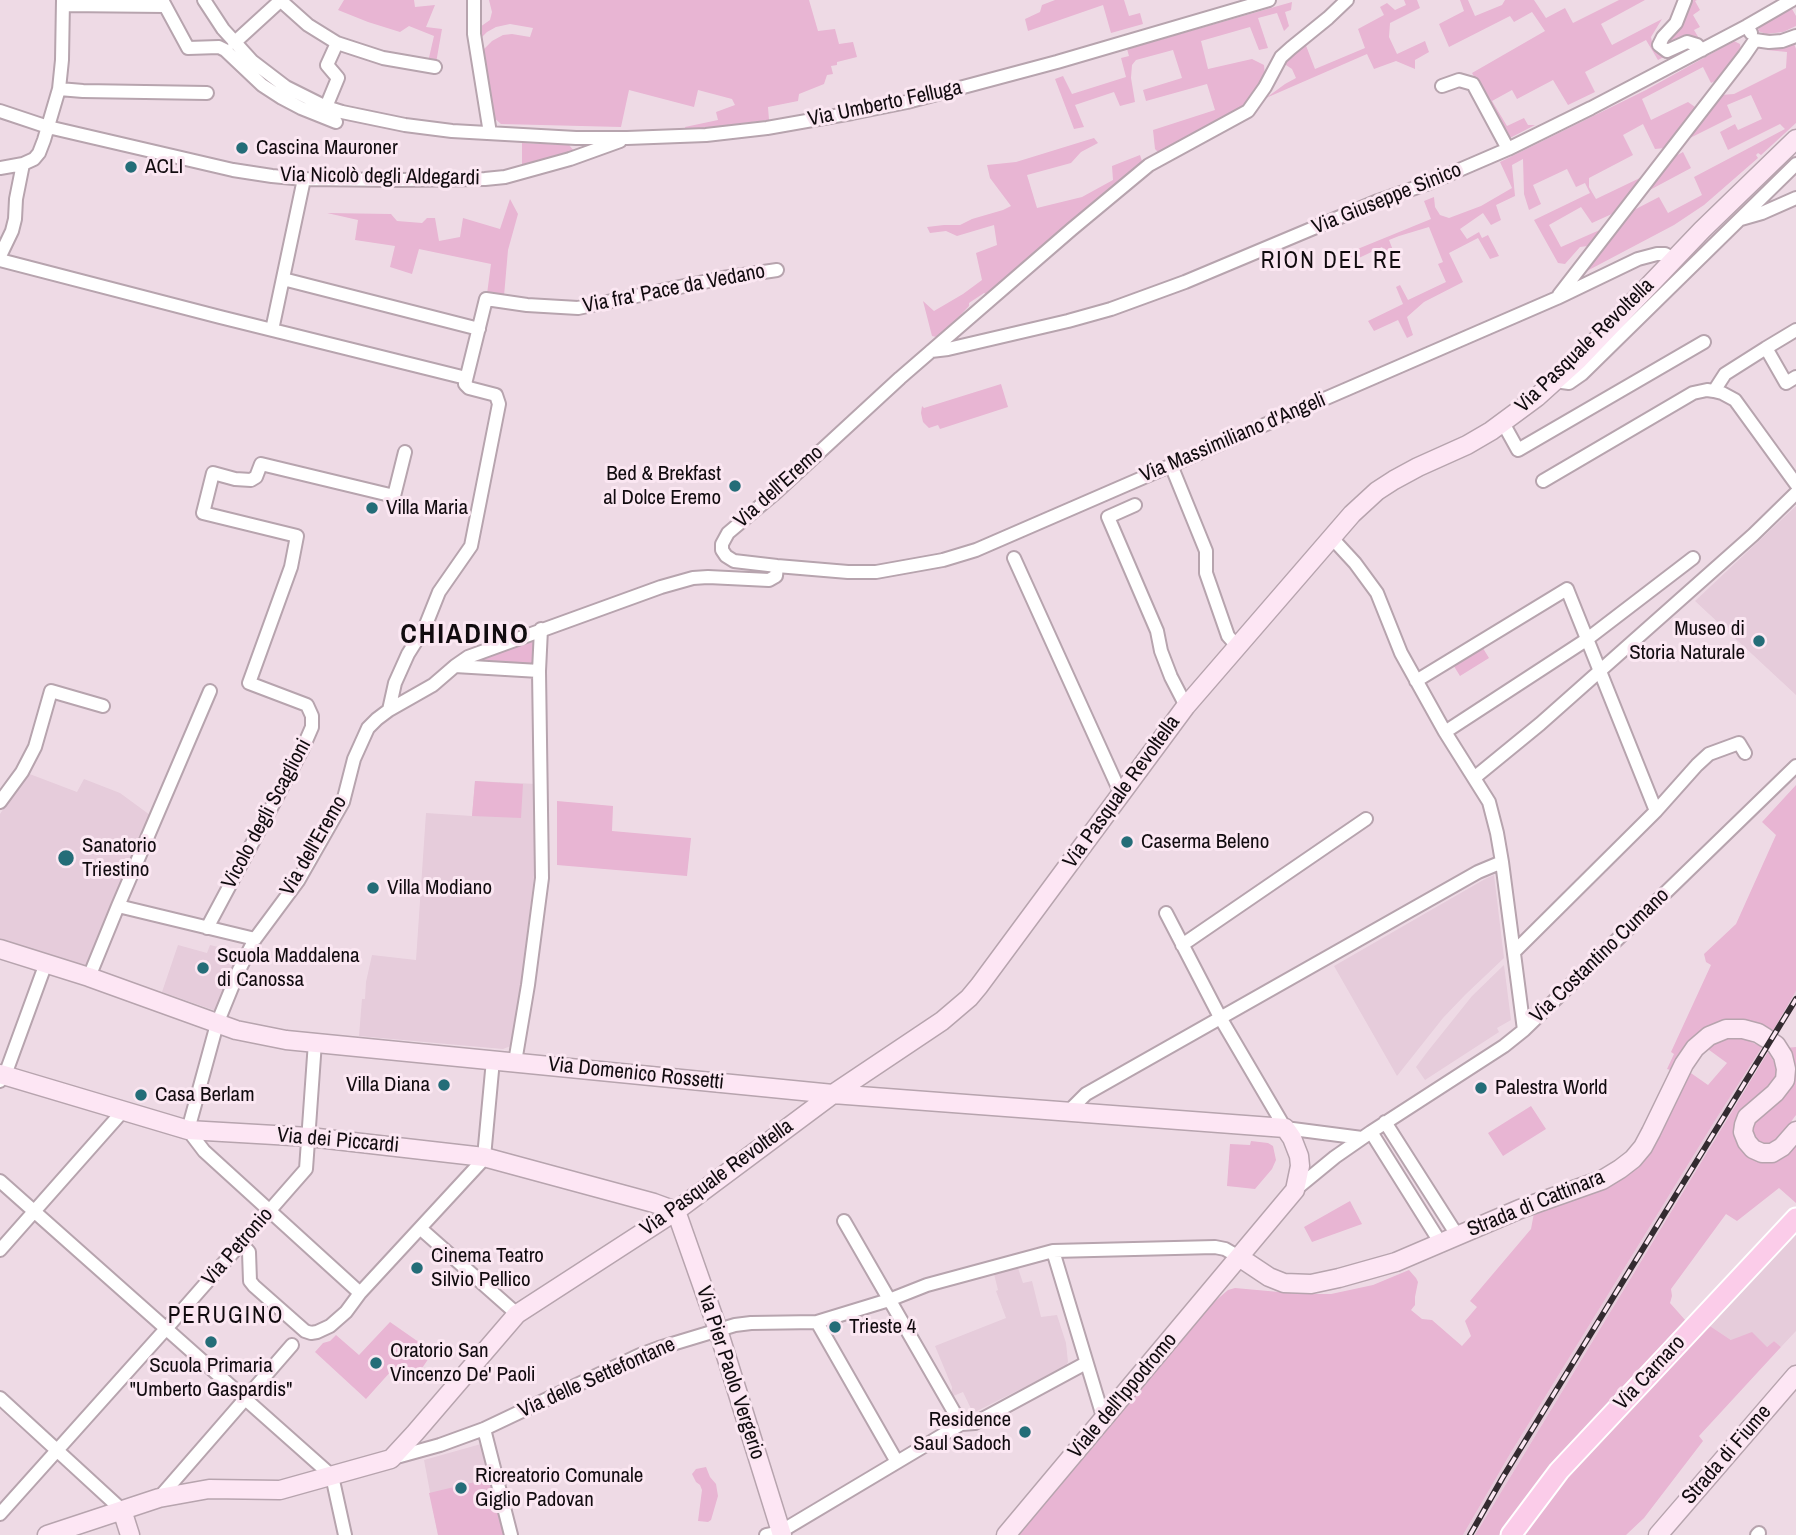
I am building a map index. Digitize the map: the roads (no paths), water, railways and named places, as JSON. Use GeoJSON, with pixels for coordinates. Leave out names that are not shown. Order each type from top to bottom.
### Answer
{"type":"FeatureCollection","features":[{"type":"Feature","properties":{"kind":"main road","name":"Via Pasquale Revoltella"},"geometry":{"type":"LineString","coordinates":[[391,1459],[430,1429],[516,1314],[676,1211],[833,1094],[942,1021],[969,998],[1186,706],[1362,504],[1385,485],[1467,445],[1503,423],[1555,381],[1702,230],[1796,139]]}},
{"type":"Feature","properties":{"kind":"main road","name":"Via Domenico Rossetti"},"geometry":{"type":"LineString","coordinates":[[0,949],[89,977],[217,1024],[257,1035],[833,1094],[1285,1128]]}},
{"type":"Feature","properties":{"kind":"main road","name":"Strada di Cattinara"},"geometry":{"type":"LineString","coordinates":[[1449,1239],[1520,1209],[1591,1184],[1620,1169],[1643,1147],[1684,1063],[1695,1048],[1709,1036],[1726,1030],[1743,1029],[1766,1038],[1776,1045],[1783,1056],[1786,1069],[1785,1080],[1775,1093],[1747,1117],[1744,1125],[1747,1142],[1762,1153],[1772,1153],[1783,1147],[1796,1131]]}},
{"type":"Feature","properties":{"kind":"main road","name":"Via dei Piccardi"},"geometry":{"type":"LineString","coordinates":[[2,1077],[188,1130],[309,1137],[484,1157],[676,1211]]}},
{"type":"Feature","properties":{"kind":"main road"},"geometry":{"type":"LineString","coordinates":[[780,1088],[788,1094],[795,1106],[791,1125]]}},
{"type":"Feature","properties":{"kind":"main road"},"geometry":{"type":"LineString","coordinates":[[1285,1128],[1299,1156],[1300,1166],[1295,1190]]}},
{"type":"Feature","properties":{"kind":"main road","name":"Viale dell'Ippodromo"},"geometry":{"type":"LineString","coordinates":[[1006,1535],[1295,1190]]}},
{"type":"Feature","properties":{"kind":"main road","name":"Via Pier Paolo Vergerio"},"geometry":{"type":"LineString","coordinates":[[676,1211],[718,1330],[776,1534]]}},
{"type":"Feature","properties":{"kind":"main road","name":"Via Carnaro"},"geometry":{"type":"LineString","coordinates":[[1511,1535],[1559,1471],[1796,1218]]}},
{"type":"Feature","properties":{"kind":"main road"},"geometry":{"type":"LineString","coordinates":[[1239,1257],[1269,1277],[1284,1283],[1311,1284],[1396,1262],[1449,1239]]}},
{"type":"Feature","properties":{"kind":"main road","name":"Strada di Fiume"},"geometry":{"type":"LineString","coordinates":[[1658,1535],[1796,1376]]}},
{"type":"Feature","properties":{"kind":"main road","name":"Via delle Settefontane"},"geometry":{"type":"LineString","coordinates":[[47,1535],[159,1498],[209,1489],[280,1490],[391,1459]]}},
{"type":"Feature","properties":{"kind":"main road"},"geometry":{"type":"LineString","coordinates":[[122,1510],[130,1535]]}},
{"type":"Feature","properties":{"kind":"street","name":"Via Umberto Felluga"},"geometry":{"type":"LineString","coordinates":[[204,0],[234,43],[251,61],[295,92],[326,107],[366,118],[452,131],[576,138],[706,135],[767,128],[852,113],[906,102],[1057,62],[1269,0]]}},
{"type":"Feature","properties":{"kind":"street"},"geometry":{"type":"LineString","coordinates":[[234,43],[280,0],[308,25],[337,43],[383,58],[435,67]]}},
{"type":"Feature","properties":{"kind":"street"},"geometry":{"type":"LineString","coordinates":[[474,0],[474,34],[490,133]]}},
{"type":"Feature","properties":{"kind":"street","name":"Via dell'Eremo"},"geometry":{"type":"LineString","coordinates":[[188,1130],[217,1024],[239,970],[255,939],[298,881],[343,802],[354,759],[368,728],[377,719],[433,685],[468,657],[541,629],[662,586],[693,578],[769,580],[776,576],[777,566],[734,561],[726,556],[722,544],[728,533],[931,351],[1149,165],[1248,111],[1281,57],[1347,0]]}},
{"type":"Feature","properties":{"kind":"street"},"geometry":{"type":"LineString","coordinates":[[1685,0],[1676,23],[1659,45],[1667,51],[1687,42],[1702,50]]}},
{"type":"Feature","properties":{"kind":"street","name":"Via Giuseppe Sinico"},"geometry":{"type":"LineString","coordinates":[[931,351],[1111,309],[1185,282],[1378,201],[1429,183],[1508,149],[1702,50],[1791,0]]}},
{"type":"Feature","properties":{"kind":"street"},"geometry":{"type":"LineString","coordinates":[[0,168],[23,164],[34,159],[39,153],[59,89],[63,2],[164,3],[188,48],[219,47],[225,50],[262,85],[282,98],[336,122]]}},
{"type":"Feature","properties":{"kind":"street"},"geometry":{"type":"LineString","coordinates":[[1747,26],[1755,40]]}},
{"type":"Feature","properties":{"kind":"street"},"geometry":{"type":"LineString","coordinates":[[1755,40],[1783,41],[1796,36]]}},
{"type":"Feature","properties":{"kind":"street"},"geometry":{"type":"LineString","coordinates":[[1557,298],[1755,40]]}},
{"type":"Feature","properties":{"kind":"street"},"geometry":{"type":"LineString","coordinates":[[326,107],[338,78],[327,65],[337,43]]}},
{"type":"Feature","properties":{"kind":"street"},"geometry":{"type":"LineString","coordinates":[[1442,86],[1459,80],[1473,84],[1508,149]]}},
{"type":"Feature","properties":{"kind":"street"},"geometry":{"type":"LineString","coordinates":[[59,89],[207,93]]}},
{"type":"Feature","properties":{"kind":"street","name":"Via Nicolò degli Aldegardi"},"geometry":{"type":"LineString","coordinates":[[0,111],[48,127],[233,170],[304,179],[505,177],[570,159],[627,138]]}},
{"type":"Feature","properties":{"kind":"street"},"geometry":{"type":"LineString","coordinates":[[23,164],[15,219],[0,258],[466,378],[466,387],[496,395],[499,404],[471,546],[439,592],[425,627],[408,654],[395,683],[389,710]]}},
{"type":"Feature","properties":{"kind":"street"},"geometry":{"type":"LineString","coordinates":[[1555,381],[1569,383],[1582,374],[1796,164]]}},
{"type":"Feature","properties":{"kind":"street"},"geometry":{"type":"LineString","coordinates":[[272,330],[304,179]]}},
{"type":"Feature","properties":{"kind":"street"},"geometry":{"type":"LineString","coordinates":[[1741,219],[1796,198]]}},
{"type":"Feature","properties":{"kind":"street","name":"Via Massimiliano d'Angeli"},"geometry":{"type":"LineString","coordinates":[[777,566],[876,572],[943,560],[976,550],[1557,298],[1650,255],[1665,254],[1674,259]]}},
{"type":"Feature","properties":{"kind":"street","name":"Via fra' Pace da Vedano"},"geometry":{"type":"LineString","coordinates":[[466,378],[486,299],[578,308],[723,278],[777,270]]}},
{"type":"Feature","properties":{"kind":"street"},"geometry":{"type":"LineString","coordinates":[[283,279],[479,329]]}},
{"type":"Feature","properties":{"kind":"street"},"geometry":{"type":"LineString","coordinates":[[1714,391],[1725,374],[1796,330]]}},
{"type":"Feature","properties":{"kind":"street"},"geometry":{"type":"LineString","coordinates":[[1503,423],[1518,450],[1704,342]]}},
{"type":"Feature","properties":{"kind":"street"},"geometry":{"type":"LineString","coordinates":[[1766,348],[1786,383],[1796,377]]}},
{"type":"Feature","properties":{"kind":"street"},"geometry":{"type":"LineString","coordinates":[[1543,481],[1693,393],[1707,390],[1722,393],[1735,400],[1796,484]]}},
{"type":"Feature","properties":{"kind":"street","name":"Vicolo degli Scaglioni"},"geometry":{"type":"LineString","coordinates":[[207,928],[312,727],[312,716],[307,705],[249,683],[291,567],[297,536],[202,513],[213,473],[251,480],[256,477],[261,464],[394,496],[405,452]]}},
{"type":"Feature","properties":{"kind":"street"},"geometry":{"type":"LineString","coordinates":[[1171,465],[1206,551],[1206,573],[1228,636],[1237,646]]}},
{"type":"Feature","properties":{"kind":"street"},"geometry":{"type":"LineString","coordinates":[[1474,778],[1540,724],[1744,543],[1796,493]]}},
{"type":"Feature","properties":{"kind":"street"},"geometry":{"type":"LineString","coordinates":[[1135,505],[1108,517],[1157,631],[1171,677],[1186,706]]}},
{"type":"Feature","properties":{"kind":"street"},"geometry":{"type":"LineString","coordinates":[[1331,537],[1377,593],[1396,643],[1416,681],[1489,802],[1502,862],[1524,1030]]}},
{"type":"Feature","properties":{"kind":"street"},"geometry":{"type":"LineString","coordinates":[[1014,558],[1121,793]]}},
{"type":"Feature","properties":{"kind":"street"},"geometry":{"type":"LineString","coordinates":[[1445,732],[1586,640],[1693,558]]}},
{"type":"Feature","properties":{"kind":"street"},"geometry":{"type":"LineString","coordinates":[[1416,681],[1567,589],[1656,811]]}},
{"type":"Feature","properties":{"kind":"street"},"geometry":{"type":"LineString","coordinates":[[515,1062],[542,878],[538,671],[541,629]]}},
{"type":"Feature","properties":{"kind":"street"},"geometry":{"type":"LineString","coordinates":[[455,666],[538,671]]}},
{"type":"Feature","properties":{"kind":"street"},"geometry":{"type":"LineString","coordinates":[[0,802],[22,772],[35,747],[51,691],[103,706]]}},
{"type":"Feature","properties":{"kind":"street"},"geometry":{"type":"LineString","coordinates":[[89,977],[210,691]]}},
{"type":"Feature","properties":{"kind":"street"},"geometry":{"type":"LineString","coordinates":[[1514,952],[1656,811],[1709,754],[1739,743],[1745,753]]}},
{"type":"Feature","properties":{"kind":"street","name":"Via Costantino Cumano"},"geometry":{"type":"LineString","coordinates":[[1295,1190],[1366,1135],[1504,1046],[1524,1030],[1796,766]]}},
{"type":"Feature","properties":{"kind":"street"},"geometry":{"type":"LineString","coordinates":[[1182,945],[1366,819]]}},
{"type":"Feature","properties":{"kind":"street"},"geometry":{"type":"LineString","coordinates":[[1069,1111],[1086,1094],[1502,862]]}},
{"type":"Feature","properties":{"kind":"street"},"geometry":{"type":"LineString","coordinates":[[118,906],[255,939]]}},
{"type":"Feature","properties":{"kind":"street"},"geometry":{"type":"LineString","coordinates":[[1166,913],[1221,1019],[1285,1128],[1366,1135],[1449,1239]]}},
{"type":"Feature","properties":{"kind":"street"},"geometry":{"type":"LineString","coordinates":[[2,1077],[46,963]]}},
{"type":"Feature","properties":{"kind":"street","name":"Via Petronio"},"geometry":{"type":"LineString","coordinates":[[0,1514],[306,1169],[315,1042]]}},
{"type":"Feature","properties":{"kind":"street"},"geometry":{"type":"LineString","coordinates":[[242,1243],[249,1252],[250,1281],[254,1286],[305,1331],[317,1332],[330,1326],[346,1312],[360,1293],[484,1157],[493,1060]]}},
{"type":"Feature","properties":{"kind":"street"},"geometry":{"type":"LineString","coordinates":[[0,1250],[123,1111]]}},
{"type":"Feature","properties":{"kind":"street"},"geometry":{"type":"LineString","coordinates":[[1385,1122],[1449,1239]]}},
{"type":"Feature","properties":{"kind":"street"},"geometry":{"type":"LineString","coordinates":[[188,1130],[204,1151],[360,1293]]}},
{"type":"Feature","properties":{"kind":"street"},"geometry":{"type":"LineString","coordinates":[[0,1181],[332,1476],[345,1535]]}},
{"type":"Feature","properties":{"kind":"street"},"geometry":{"type":"LineString","coordinates":[[844,1221],[961,1424]]}},
{"type":"Feature","properties":{"kind":"street"},"geometry":{"type":"LineString","coordinates":[[421,1229],[516,1314]]}},
{"type":"Feature","properties":{"kind":"street","name":"Via delle Settefontane"},"geometry":{"type":"LineString","coordinates":[[391,1459],[484,1429],[640,1355],[718,1330],[751,1323],[817,1322],[889,1300],[927,1285],[1053,1251],[1215,1247],[1225,1248],[1239,1257]]}},
{"type":"Feature","properties":{"kind":"street"},"geometry":{"type":"LineString","coordinates":[[1053,1251],[1104,1420]]}},
{"type":"Feature","properties":{"kind":"street"},"geometry":{"type":"LineString","coordinates":[[817,1322],[897,1462]]}},
{"type":"Feature","properties":{"kind":"street"},"geometry":{"type":"LineString","coordinates":[[159,1498],[292,1345]]}},
{"type":"Feature","properties":{"kind":"street"},"geometry":{"type":"LineString","coordinates":[[776,1534],[961,1424],[975,1423],[1086,1363]]}},
{"type":"Feature","properties":{"kind":"street"},"geometry":{"type":"LineString","coordinates":[[0,1398],[122,1510]]}},
{"type":"Feature","properties":{"kind":"street"},"geometry":{"type":"LineString","coordinates":[[430,1429],[447,1442]]}},
{"type":"Feature","properties":{"kind":"street"},"geometry":{"type":"LineString","coordinates":[[484,1429],[511,1535]]}},
{"type":"Feature","properties":{"kind":"railway"},"geometry":{"type":"LineString","coordinates":[[1470,1535],[1796,999]]}},
{"type":"Feature","properties":{"kind":"place","name":"Cascina Mauroner"},"geometry":{"type":"Point","coordinates":[242,148]}},
{"type":"Feature","properties":{"kind":"place","name":"ACLI"},"geometry":{"type":"Point","coordinates":[131,167]}},
{"type":"Feature","properties":{"kind":"place","name":"Bed & Brekfast al Dolce Eremo"},"geometry":{"type":"Point","coordinates":[735,486]}},
{"type":"Feature","properties":{"kind":"place","name":"Villa Maria"},"geometry":{"type":"Point","coordinates":[372,508]}},
{"type":"Feature","properties":{"kind":"place","name":"Museo di Storia Naturale"},"geometry":{"type":"Point","coordinates":[1759,641]}},
{"type":"Feature","properties":{"kind":"place","name":"Caserma Beleno"},"geometry":{"type":"Point","coordinates":[1127,842]}},
{"type":"Feature","properties":{"kind":"place","name":"Sanatorio Triestino"},"geometry":{"type":"Point","coordinates":[66,858]}},
{"type":"Feature","properties":{"kind":"place","name":"Villa Modiano"},"geometry":{"type":"Point","coordinates":[373,888]}},
{"type":"Feature","properties":{"kind":"place","name":"Scuola Maddalena di Canossa"},"geometry":{"type":"Point","coordinates":[203,968]}},
{"type":"Feature","properties":{"kind":"place","name":"Villa Diana"},"geometry":{"type":"Point","coordinates":[444,1085]}},
{"type":"Feature","properties":{"kind":"place","name":"Palestra World"},"geometry":{"type":"Point","coordinates":[1481,1088]}},
{"type":"Feature","properties":{"kind":"place","name":"Casa Berlam"},"geometry":{"type":"Point","coordinates":[141,1095]}},
{"type":"Feature","properties":{"kind":"place","name":"Cinema Teatro Silvio Pellico"},"geometry":{"type":"Point","coordinates":[417,1268]}},
{"type":"Feature","properties":{"kind":"place","name":"Trieste 4"},"geometry":{"type":"Point","coordinates":[835,1327]}},
{"type":"Feature","properties":{"kind":"place","name":"Scuola Primaria \"Umberto Gaspardis\""},"geometry":{"type":"Point","coordinates":[211,1342]}},
{"type":"Feature","properties":{"kind":"place","name":"Oratorio San Vincenzo De' Paoli"},"geometry":{"type":"Point","coordinates":[376,1363]}},
{"type":"Feature","properties":{"kind":"place","name":"Residence Saul Sadoch"},"geometry":{"type":"Point","coordinates":[1025,1432]}},
{"type":"Feature","properties":{"kind":"place","name":"Ricreatorio Comunale Giglio Padovan"},"geometry":{"type":"Point","coordinates":[461,1488]}},
{"type":"Feature","properties":{"kind":"district","name":"RION DEL RE"},"geometry":{"type":"Point","coordinates":[1332,262]}},
{"type":"Feature","properties":{"kind":"district","name":"CHIADINO"},"geometry":{"type":"Point","coordinates":[465,635]}},
{"type":"Feature","properties":{"kind":"district","name":"PERUGINO"},"geometry":{"type":"Point","coordinates":[226,1317]}}]}
